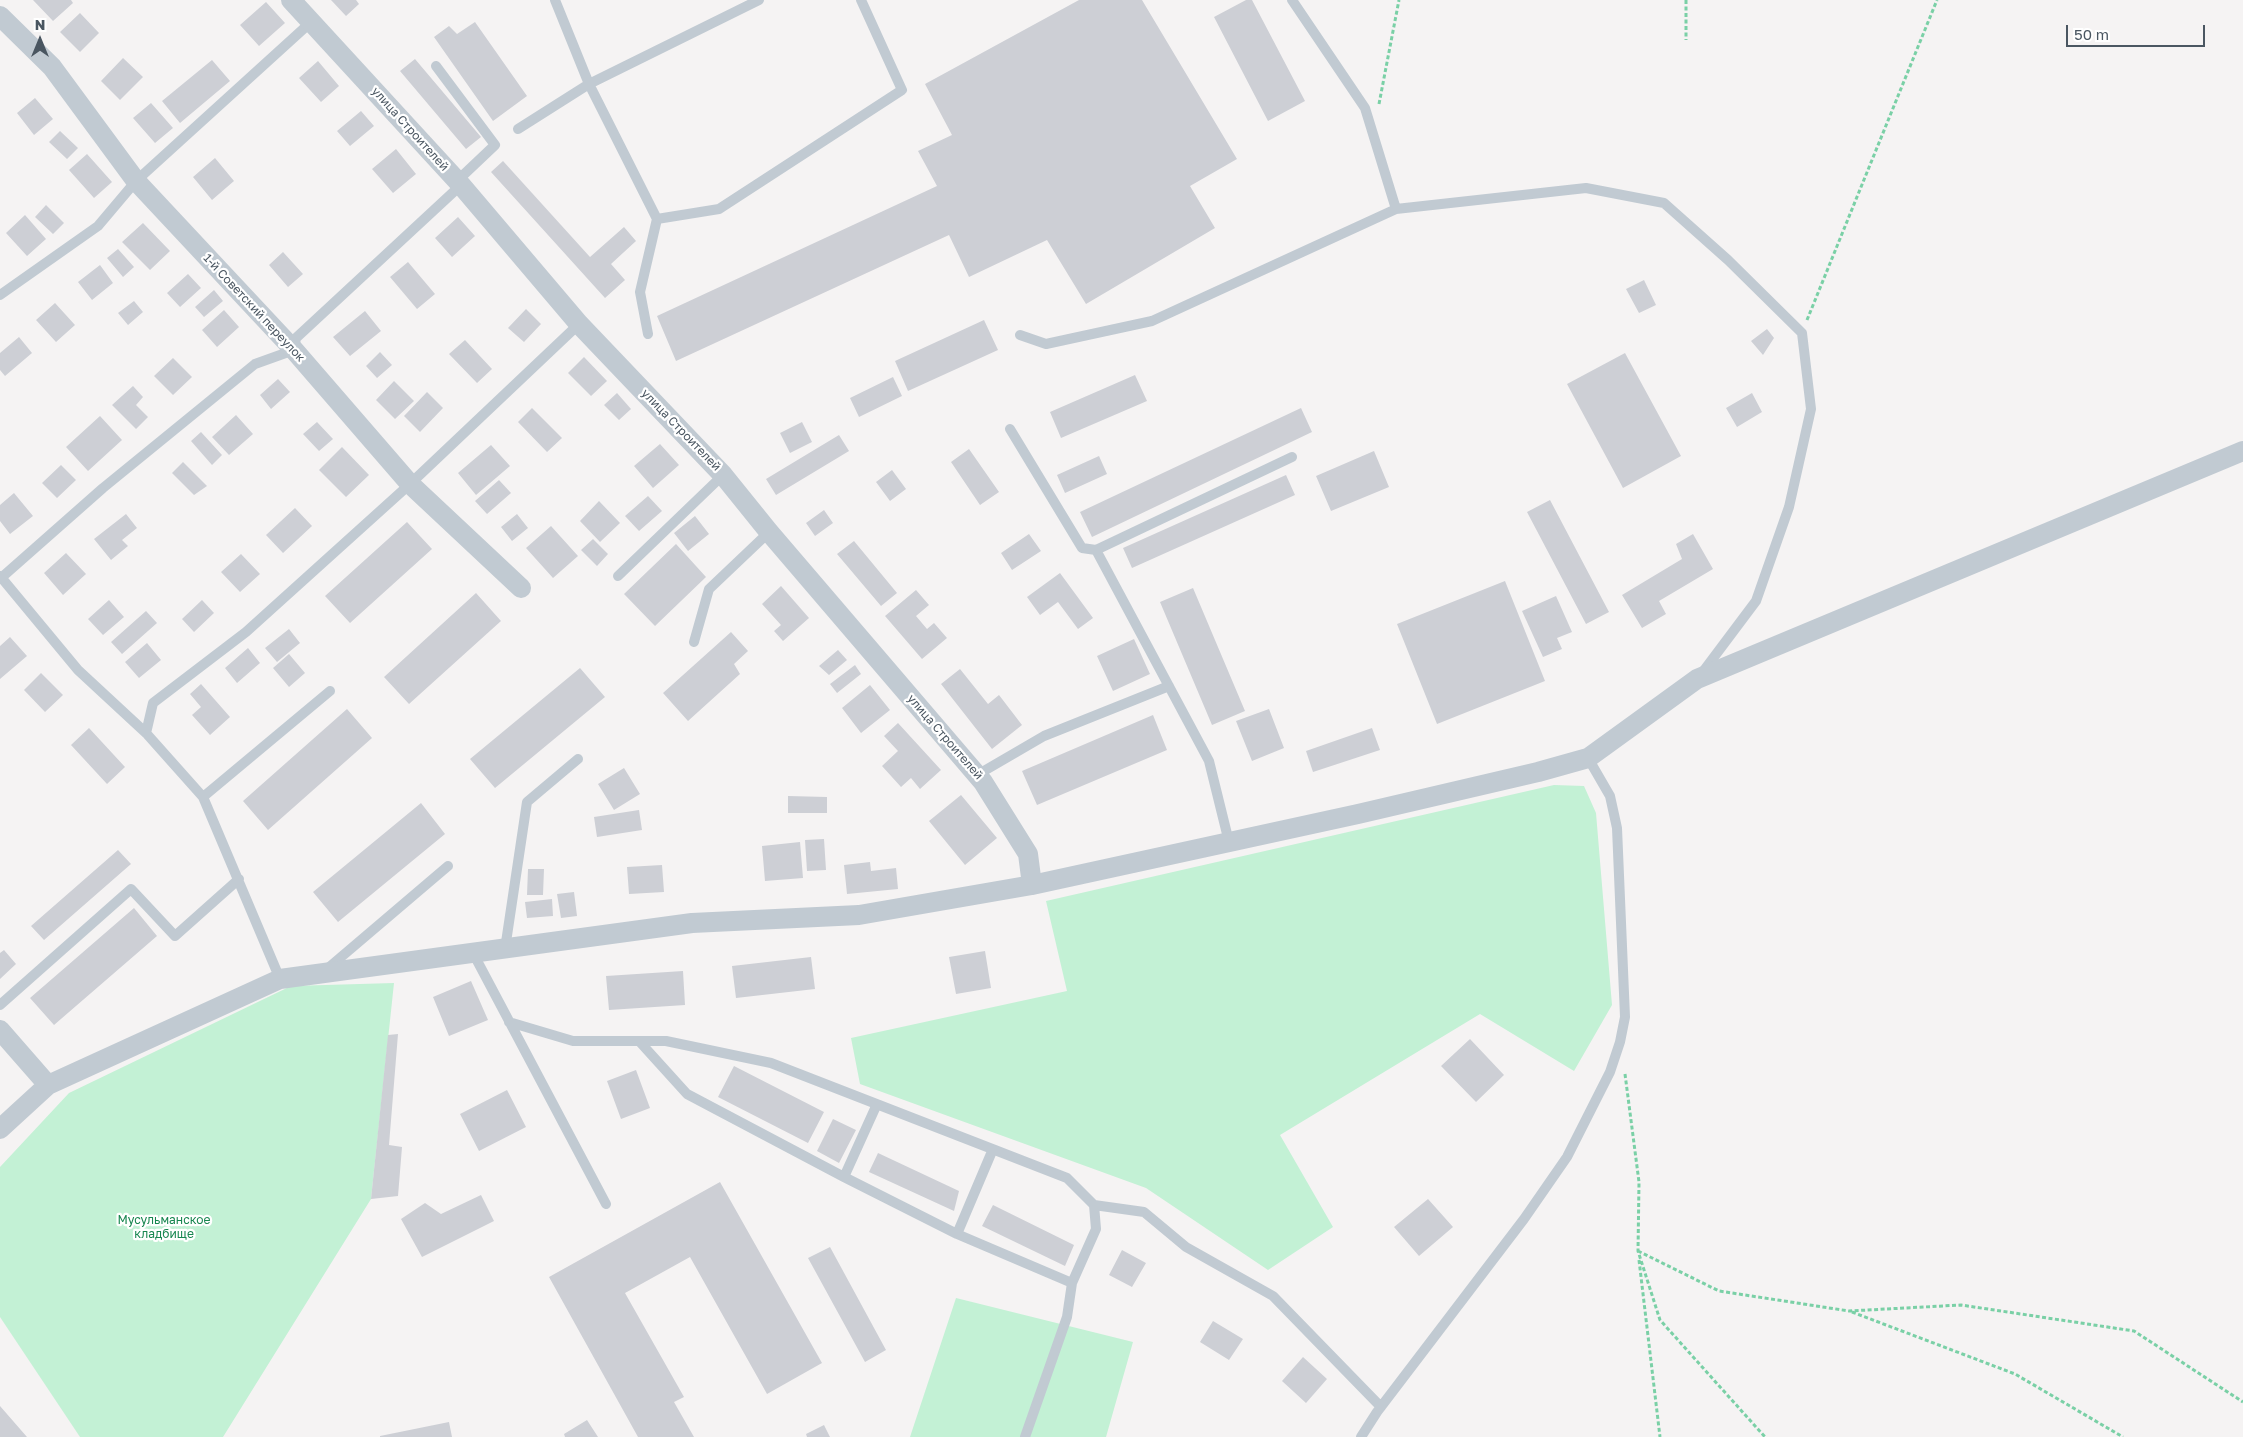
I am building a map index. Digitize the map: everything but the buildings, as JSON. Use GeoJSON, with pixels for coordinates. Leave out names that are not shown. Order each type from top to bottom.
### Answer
{"type":"FeatureCollection","features":[{"type":"Feature","properties":{"kind":"street","name":"улица Строителей"},"geometry":{"type":"LineString","coordinates":[[291,0],[459,183],[579,324],[723,475],[769,532],[977,775],[1028,854],[1032,885]]}},
{"type":"Feature","properties":{"kind":"street","name":"1-й Советский переулок"},"geometry":{"type":"LineString","coordinates":[[0,16],[52,67],[136,182],[294,350],[410,484],[521,588]]}},
{"type":"Feature","properties":{"kind":"street"},"geometry":{"type":"LineString","coordinates":[[0,1129],[48,1085],[280,979],[692,923],[859,915],[1032,885],[1509,779],[1588,758],[1697,679],[2243,451]]}},
{"type":"Feature","properties":{"kind":"street"},"geometry":{"type":"LineString","coordinates":[[0,1030],[48,1085]]}},
{"type":"Feature","properties":{"kind":"lane"},"geometry":{"type":"LineString","coordinates":[[555,0],[590,84],[657,219],[640,292],[648,334]]}},
{"type":"Feature","properties":{"kind":"lane"},"geometry":{"type":"LineString","coordinates":[[518,129],[590,84],[759,0]]}},
{"type":"Feature","properties":{"kind":"lane"},"geometry":{"type":"LineString","coordinates":[[657,219],[719,208],[902,90],[861,0]]}},
{"type":"Feature","properties":{"kind":"lane"},"geometry":{"type":"LineString","coordinates":[[1292,0],[1365,108],[1396,210]]}},
{"type":"Feature","properties":{"kind":"lane"},"geometry":{"type":"LineString","coordinates":[[0,295],[98,226],[136,182],[312,22]]}},
{"type":"Feature","properties":{"kind":"lane"},"geometry":{"type":"LineString","coordinates":[[280,979],[203,797],[146,733],[78,670],[1,577],[103,488],[255,364],[294,350],[296,338],[459,183],[495,146],[436,66]]}},
{"type":"Feature","properties":{"kind":"lane"},"geometry":{"type":"LineString","coordinates":[[1020,335],[1046,344],[1152,320],[1396,210],[1586,188],[1664,203],[1728,260],[1802,332],[1811,409],[1789,507],[1756,601],[1697,679]]}},
{"type":"Feature","properties":{"kind":"lane"},"geometry":{"type":"LineString","coordinates":[[146,733],[153,703],[246,632],[410,484],[579,324]]}},
{"type":"Feature","properties":{"kind":"lane"},"geometry":{"type":"LineString","coordinates":[[1010,429],[1082,548],[1096,550],[1292,457]]}},
{"type":"Feature","properties":{"kind":"lane"},"geometry":{"type":"LineString","coordinates":[[618,576],[723,475]]}},
{"type":"Feature","properties":{"kind":"lane"},"geometry":{"type":"LineString","coordinates":[[694,642],[709,589],[769,532]]}},
{"type":"Feature","properties":{"kind":"lane"},"geometry":{"type":"LineString","coordinates":[[1096,550],[1209,761],[1229,842]]}},
{"type":"Feature","properties":{"kind":"lane"},"geometry":{"type":"LineString","coordinates":[[977,775],[1044,736],[1169,686]]}},
{"type":"Feature","properties":{"kind":"lane"},"geometry":{"type":"LineString","coordinates":[[203,797],[330,691]]}},
{"type":"Feature","properties":{"kind":"lane"},"geometry":{"type":"LineString","coordinates":[[1361,1437],[1524,1218],[1567,1157],[1610,1072],[1620,1042],[1625,1017],[1617,828],[1610,796],[1588,758]]}},
{"type":"Feature","properties":{"kind":"lane"},"geometry":{"type":"LineString","coordinates":[[505,949],[527,802],[578,759]]}},
{"type":"Feature","properties":{"kind":"lane"},"geometry":{"type":"LineString","coordinates":[[322,973],[448,866]]}},
{"type":"Feature","properties":{"kind":"lane"},"geometry":{"type":"LineString","coordinates":[[0,1005],[132,889],[175,936],[239,879]]}},
{"type":"Feature","properties":{"kind":"lane"},"geometry":{"type":"LineString","coordinates":[[473,953],[606,1204]]}},
{"type":"Feature","properties":{"kind":"lane"},"geometry":{"type":"LineString","coordinates":[[509,1022],[573,1041],[666,1041],[771,1063],[1067,1178],[1094,1205],[1144,1212],[1186,1247],[1273,1296],[1381,1408]]}},
{"type":"Feature","properties":{"kind":"lane"},"geometry":{"type":"LineString","coordinates":[[639,1041],[687,1094],[957,1234],[1072,1283]]}},
{"type":"Feature","properties":{"kind":"lane"},"geometry":{"type":"LineString","coordinates":[[844,1177],[877,1104]]}},
{"type":"Feature","properties":{"kind":"lane"},"geometry":{"type":"LineString","coordinates":[[957,1234],[993,1149]]}},
{"type":"Feature","properties":{"kind":"lane"},"geometry":{"type":"LineString","coordinates":[[1026,1437],[1067,1317],[1072,1283],[1096,1229],[1094,1205]]}},
{"type":"Feature","properties":{"kind":"path"},"geometry":{"type":"LineString","coordinates":[[1379,105],[1399,0]]}},
{"type":"Feature","properties":{"kind":"path"},"geometry":{"type":"LineString","coordinates":[[1686,0],[1686,40]]}},
{"type":"Feature","properties":{"kind":"path"},"geometry":{"type":"LineString","coordinates":[[1802,332],[1937,0]]}},
{"type":"Feature","properties":{"kind":"path"},"geometry":{"type":"LineString","coordinates":[[1620,1042],[1640,1182],[1638,1252],[1660,1437]]}},
{"type":"Feature","properties":{"kind":"path"},"geometry":{"type":"LineString","coordinates":[[1638,1252],[1719,1291],[1849,1311],[1961,1305],[2134,1331],[2243,1402]]}},
{"type":"Feature","properties":{"kind":"path"},"geometry":{"type":"LineString","coordinates":[[1638,1252],[1660,1320],[1765,1437]]}},
{"type":"Feature","properties":{"kind":"path"},"geometry":{"type":"LineString","coordinates":[[1849,1311],[2015,1374],[2123,1437]]}},
{"type":"Feature","properties":{"kind":"green space"},"geometry":{"type":"Polygon","coordinates":[[[1554,785],[1584,786],[1596,813],[1612,1005],[1574,1071],[1480,1014],[1280,1135],[1333,1227],[1268,1270],[1146,1188],[860,1084],[851,1038],[1067,991],[1046,901],[1554,785]]]}},
{"type":"Feature","properties":{"kind":"green space","name":"Мусульманское кладбище"},"geometry":{"type":"Polygon","coordinates":[[[394,983],[371,1199],[223,1437],[80,1437],[0,1317],[0,1167],[69,1093],[291,986],[394,983]]]}},
{"type":"Feature","properties":{"kind":"green space"},"geometry":{"type":"Polygon","coordinates":[[[956,1298],[1133,1342],[1106,1437],[910,1437],[956,1298]]]}}]}
